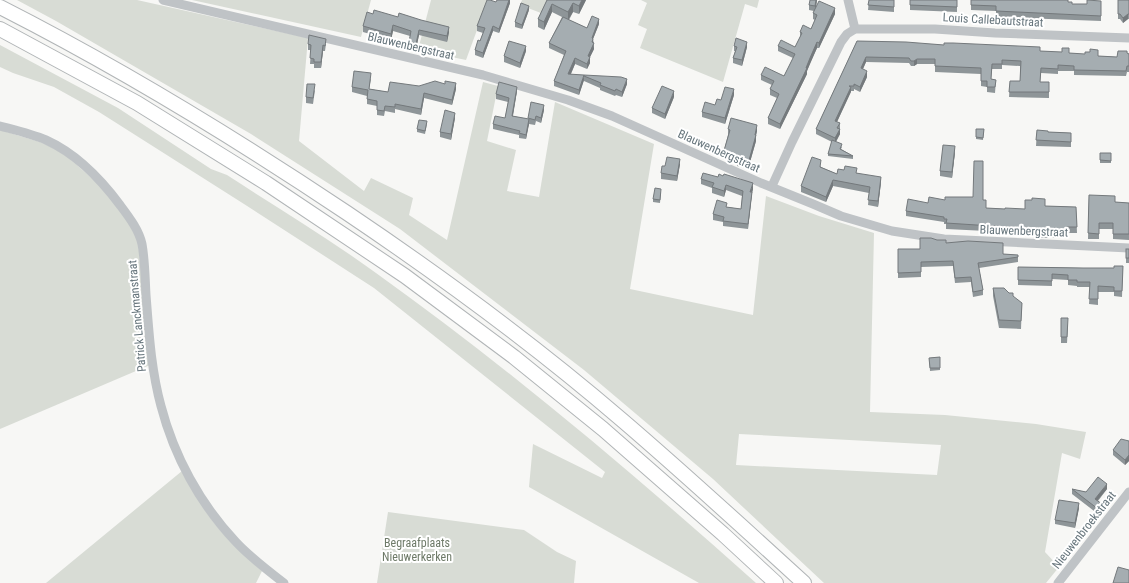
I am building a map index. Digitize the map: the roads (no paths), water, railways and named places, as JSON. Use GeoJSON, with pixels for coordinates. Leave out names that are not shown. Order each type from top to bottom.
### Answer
{"type":"FeatureCollection","features":[{"type":"Feature","properties":{"kind":"highway"},"geometry":{"type":"LineString","coordinates":[[0,7],[152,89],[277,166],[418,261],[526,343],[621,419],[734,518],[804,583]]}},
{"type":"Feature","properties":{"kind":"highway"},"geometry":{"type":"LineString","coordinates":[[0,29],[137,103],[266,183],[405,276],[514,357],[603,429],[723,534],[776,583]]}},
{"type":"Feature","properties":{"kind":"street","name":"Blauwenbergstraat"},"geometry":{"type":"LineString","coordinates":[[163,0],[482,74],[568,100],[612,116],[761,183],[772,186],[842,216],[892,231],[944,239],[1129,248]]}},
{"type":"Feature","properties":{"kind":"street"},"geometry":{"type":"LineString","coordinates":[[772,186],[841,42],[847,34],[855,28],[848,0]]}},
{"type":"Feature","properties":{"kind":"street","name":"Louis Callebautstraat"},"geometry":{"type":"LineString","coordinates":[[855,28],[935,29],[995,33],[1129,38]]}},
{"type":"Feature","properties":{"kind":"street","name":"Patrick Lanckmanstraat"},"geometry":{"type":"LineString","coordinates":[[0,126],[45,140],[63,149],[76,158],[104,184],[125,211],[142,244],[152,363],[160,404],[171,436],[191,480],[215,518],[248,554],[284,583]]}},
{"type":"Feature","properties":{"kind":"street","name":"Nieuwenbroekstraat"},"geometry":{"type":"LineString","coordinates":[[1058,583],[1129,492]]}},
{"type":"Feature","properties":{"kind":"park label","name":"Begraafplaats Nieuwerkerken"},"geometry":{"type":"Point","coordinates":[417,550]}}]}
